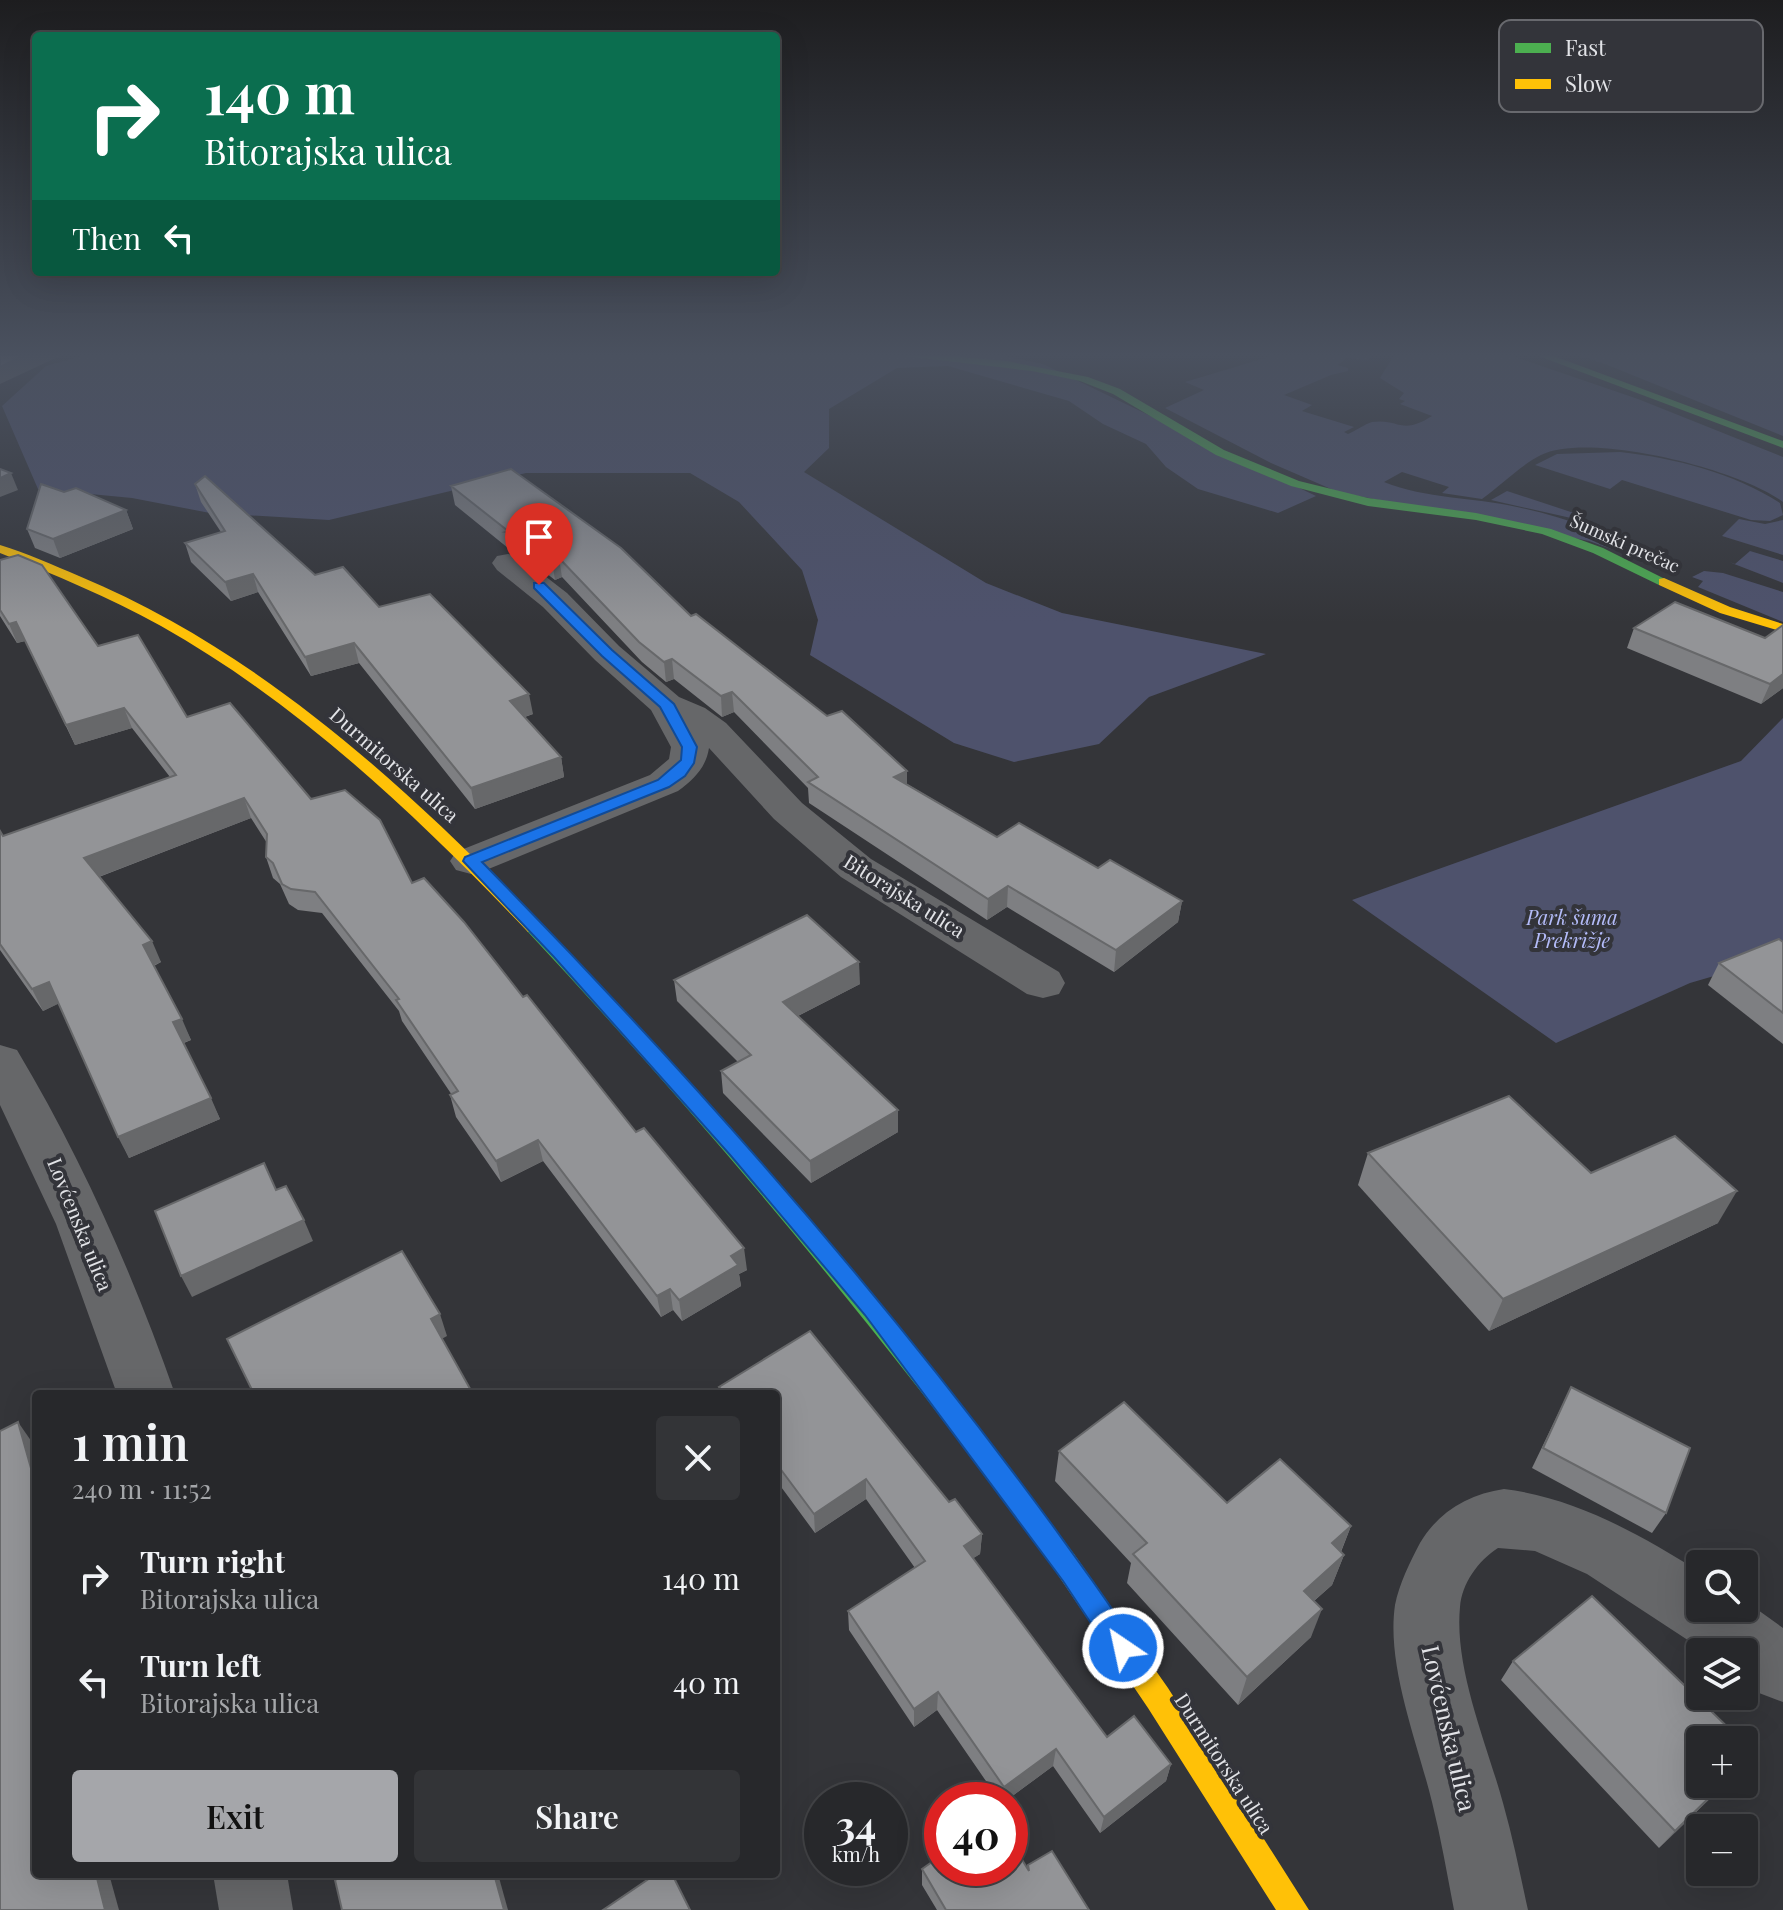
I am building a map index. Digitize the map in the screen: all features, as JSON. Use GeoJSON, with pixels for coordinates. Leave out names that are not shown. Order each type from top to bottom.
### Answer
{"type":"FeatureCollection","features":[{"type":"Feature","properties":{"kind":"street","name":"Šumski prečac"},"geometry":{"type":"LineString","coordinates":[[1211,444],[1310,489],[1365,504],[1467,514],[1558,534],[1599,550],[1718,608],[1783,628]]}},
{"type":"Feature","properties":{"kind":"street","name":"Durmitorska ulica"},"geometry":{"type":"LineString","coordinates":[[0,549],[106,592],[187,635],[348,748],[471,861],[561,953],[739,1151],[873,1308],[1072,1572],[1294,1910]]}},
{"type":"Feature","properties":{"kind":"street","name":"Bitorajska ulica"},"geometry":{"type":"LineString","coordinates":[[508,563],[547,593],[607,653],[666,704],[692,716],[713,731],[788,811],[856,868],[1043,983]]}},
{"type":"Feature","properties":{"kind":"street","name":"Bitorajska ulica"},"geometry":{"type":"LineString","coordinates":[[471,861],[643,792],[679,772],[688,760],[690,747],[666,704]]}},
{"type":"Feature","properties":{"kind":"street","name":"Lovćenska ulica"},"geometry":{"type":"LineString","coordinates":[[0,1062],[46,1141],[71,1197],[130,1344],[145,1390]]}},
{"type":"Feature","properties":{"kind":"street","name":"Lovćenska ulica"},"geometry":{"type":"LineString","coordinates":[[1491,1910],[1469,1806],[1428,1645],[1427,1609],[1437,1576],[1455,1543],[1474,1528],[1500,1518],[1530,1520],[1580,1536],[1747,1641],[1783,1669]]}},
{"type":"Feature","properties":{"kind":"street"},"geometry":{"type":"LineString","coordinates":[[251,1878],[256,1910]]}},
{"type":"Feature","properties":{"kind":"green space"},"geometry":{"type":"Polygon","coordinates":[[[19,444],[829,444],[829,448],[804,472],[986,583],[1062,613],[1266,654],[1149,697],[1099,744],[1014,762],[954,743],[810,655],[818,620],[802,570],[739,502],[690,473],[526,473],[329,520],[210,513],[132,498],[38,489],[19,444]]]}},
{"type":"Feature","properties":{"kind":"green space"},"geometry":{"type":"Polygon","coordinates":[[[1146,444],[1209,444],[1316,496],[1278,513],[1198,489],[1166,467],[1146,444]]]}},
{"type":"Feature","properties":{"kind":"green space"},"geometry":{"type":"Polygon","coordinates":[[[1235,444],[1751,444],[1783,457],[1783,502],[1763,490],[1701,467],[1628,451],[1594,448],[1564,449],[1541,455],[1482,499],[1442,493],[1449,487],[1402,472],[1384,482],[1416,492],[1500,504],[1569,521],[1656,552],[1669,563],[1667,569],[1589,541],[1338,492],[1235,444]]]}},
{"type":"Feature","properties":{"kind":"green space"},"geometry":{"type":"Polygon","coordinates":[[[1620,452],[1661,458],[1723,475],[1780,503],[1783,515],[1770,521],[1751,520],[1622,480],[1610,489],[1535,465],[1557,454],[1620,452]]]}},
{"type":"Feature","properties":{"kind":"green space"},"geometry":{"type":"Polygon","coordinates":[[[1507,491],[1577,514],[1571,518],[1491,500],[1507,491]]]}},
{"type":"Feature","properties":{"kind":"green space"},"geometry":{"type":"Polygon","coordinates":[[[1739,519],[1765,524],[1783,520],[1783,555],[1722,536],[1739,519]]]}},
{"type":"Feature","properties":{"kind":"green space"},"geometry":{"type":"Polygon","coordinates":[[[1750,551],[1783,561],[1783,583],[1729,562],[1735,564],[1750,551]]]}},
{"type":"Feature","properties":{"kind":"green space"},"geometry":{"type":"Polygon","coordinates":[[[1704,571],[1723,573],[1783,592],[1783,622],[1698,587],[1703,581],[1692,577],[1704,571]]]}},
{"type":"Feature","properties":{"kind":"green space","name":"Park šuma Prekrižje"},"geometry":{"type":"Polygon","coordinates":[[[1783,718],[1783,956],[1690,983],[1556,1043],[1352,900],[1741,761],[1783,718]]]}},
{"type":"Feature","properties":{"kind":"building"},"geometry":{"type":"Polygon","coordinates":[[[0,469],[11,473],[0,478],[0,469]]]}},
{"type":"Feature","properties":{"kind":"building"},"geometry":{"type":"Polygon","coordinates":[[[511,469],[621,548],[691,616],[696,614],[827,716],[842,711],[907,771],[894,777],[997,837],[1019,823],[1098,868],[1110,860],[1182,901],[1116,950],[1008,886],[988,899],[808,782],[818,777],[732,692],[721,696],[672,659],[664,662],[639,642],[559,558],[552,561],[518,535],[505,532],[508,531],[451,486],[511,469]]]}},
{"type":"Feature","properties":{"kind":"building"},"geometry":{"type":"Polygon","coordinates":[[[205,476],[315,575],[343,567],[379,607],[430,594],[529,694],[510,701],[561,757],[471,788],[354,643],[305,657],[253,574],[225,582],[185,543],[225,531],[195,484],[205,476]]]}},
{"type":"Feature","properties":{"kind":"building"},"geometry":{"type":"Polygon","coordinates":[[[41,484],[64,492],[76,488],[126,510],[53,539],[27,529],[41,484]]]}},
{"type":"Feature","properties":{"kind":"building"},"geometry":{"type":"Polygon","coordinates":[[[18,555],[42,565],[98,646],[138,635],[187,717],[230,703],[311,799],[345,790],[380,820],[412,883],[424,878],[464,922],[523,997],[527,995],[636,1132],[644,1128],[744,1248],[731,1256],[738,1265],[679,1300],[670,1289],[657,1296],[538,1140],[496,1161],[450,1095],[458,1091],[396,1000],[399,999],[315,892],[291,889],[282,884],[273,863],[266,857],[267,834],[244,798],[84,858],[152,941],[143,945],[182,1019],[173,1022],[211,1098],[118,1137],[49,982],[32,989],[0,944],[0,831],[3,836],[176,775],[124,708],[66,725],[16,622],[9,624],[0,610],[0,560],[18,555]]]}},
{"type":"Feature","properties":{"kind":"building"},"geometry":{"type":"Polygon","coordinates":[[[1675,602],[1765,638],[1783,625],[1783,674],[1770,684],[1634,628],[1675,602]]]}},
{"type":"Feature","properties":{"kind":"building"},"geometry":{"type":"Polygon","coordinates":[[[807,915],[859,962],[783,1002],[898,1110],[810,1161],[721,1071],[751,1055],[674,980],[807,915]]]}},
{"type":"Feature","properties":{"kind":"building"},"geometry":{"type":"Polygon","coordinates":[[[1779,939],[1783,942],[1783,1013],[1719,963],[1779,939]]]}},
{"type":"Feature","properties":{"kind":"building"},"geometry":{"type":"Polygon","coordinates":[[[1509,1096],[1591,1173],[1675,1136],[1737,1191],[1503,1299],[1368,1153],[1509,1096]]]}},
{"type":"Feature","properties":{"kind":"building"},"geometry":{"type":"Polygon","coordinates":[[[264,1163],[276,1190],[286,1186],[304,1220],[181,1276],[155,1211],[264,1163]]]}},
{"type":"Feature","properties":{"kind":"building"},"geometry":{"type":"Polygon","coordinates":[[[402,1251],[440,1314],[431,1319],[471,1390],[252,1390],[227,1339],[402,1251]]]}},
{"type":"Feature","properties":{"kind":"building"},"geometry":{"type":"Polygon","coordinates":[[[810,1331],[949,1502],[955,1499],[982,1534],[964,1546],[1107,1737],[1134,1716],[1171,1764],[1104,1817],[1056,1749],[1011,1782],[1001,1782],[938,1692],[914,1709],[848,1611],[925,1561],[866,1479],[814,1514],[780,1468],[780,1390],[722,1390],[719,1387],[810,1331]]]}},
{"type":"Feature","properties":{"kind":"building"},"geometry":{"type":"Polygon","coordinates":[[[1571,1387],[1690,1448],[1666,1513],[1543,1448],[1571,1387]]]}},
{"type":"Feature","properties":{"kind":"building"},"geometry":{"type":"Polygon","coordinates":[[[1124,1402],[1227,1503],[1280,1459],[1351,1526],[1332,1543],[1344,1555],[1304,1591],[1322,1609],[1247,1677],[1133,1554],[1147,1543],[1059,1451],[1124,1402]]]}},
{"type":"Feature","properties":{"kind":"building"},"geometry":{"type":"Polygon","coordinates":[[[18,1422],[32,1472],[32,1878],[97,1878],[105,1910],[0,1910],[0,1431],[18,1422]]]}},
{"type":"Feature","properties":{"kind":"building"},"geometry":{"type":"Polygon","coordinates":[[[1592,1596],[1686,1687],[1686,1710],[1710,1710],[1727,1726],[1686,1726],[1686,1798],[1709,1798],[1692,1814],[1686,1814],[1686,1820],[1675,1831],[1513,1661],[1592,1596]]]}},
{"type":"Feature","properties":{"kind":"building"},"geometry":{"type":"Polygon","coordinates":[[[1052,1851],[1089,1910],[946,1910],[932,1886],[1028,1886],[1028,1865],[1052,1851]]]}},
{"type":"Feature","properties":{"kind":"building"},"geometry":{"type":"Polygon","coordinates":[[[495,1878],[504,1910],[342,1910],[335,1880],[495,1878]]]}},
{"type":"Feature","properties":{"kind":"building"},"geometry":{"type":"Polygon","coordinates":[[[650,1878],[674,1878],[690,1910],[603,1910],[650,1878]]]}},
{"type":"Feature","properties":{"kind":"traffic: fast"},"geometry":{"type":"LineString","coordinates":[[1205,444],[1295,484],[1341,497],[1503,521],[1564,537],[1664,582]]}},
{"type":"Feature","properties":{"kind":"traffic: fast"},"geometry":{"type":"LineString","coordinates":[[534,928],[605,1003],[810,1236],[941,1397],[1065,1563]]}},
{"type":"Feature","properties":{"kind":"traffic: slow"},"geometry":{"type":"LineString","coordinates":[[0,549],[146,612],[217,653],[267,687],[315,723],[406,801],[534,928]]}},
{"type":"Feature","properties":{"kind":"traffic: slow"},"geometry":{"type":"LineString","coordinates":[[1664,582],[1725,610],[1783,628]]}},
{"type":"Feature","properties":{"kind":"traffic: slow"},"geometry":{"type":"LineString","coordinates":[[1065,1563],[1158,1698],[1294,1910]]}},
{"type":"Feature","properties":{"kind":"route"},"geometry":{"type":"LineString","coordinates":[[539,585],[607,653],[666,704],[690,747],[688,760],[679,772],[664,783],[471,861],[561,953],[739,1151],[873,1308],[1072,1572],[1123,1648]]}}]}
